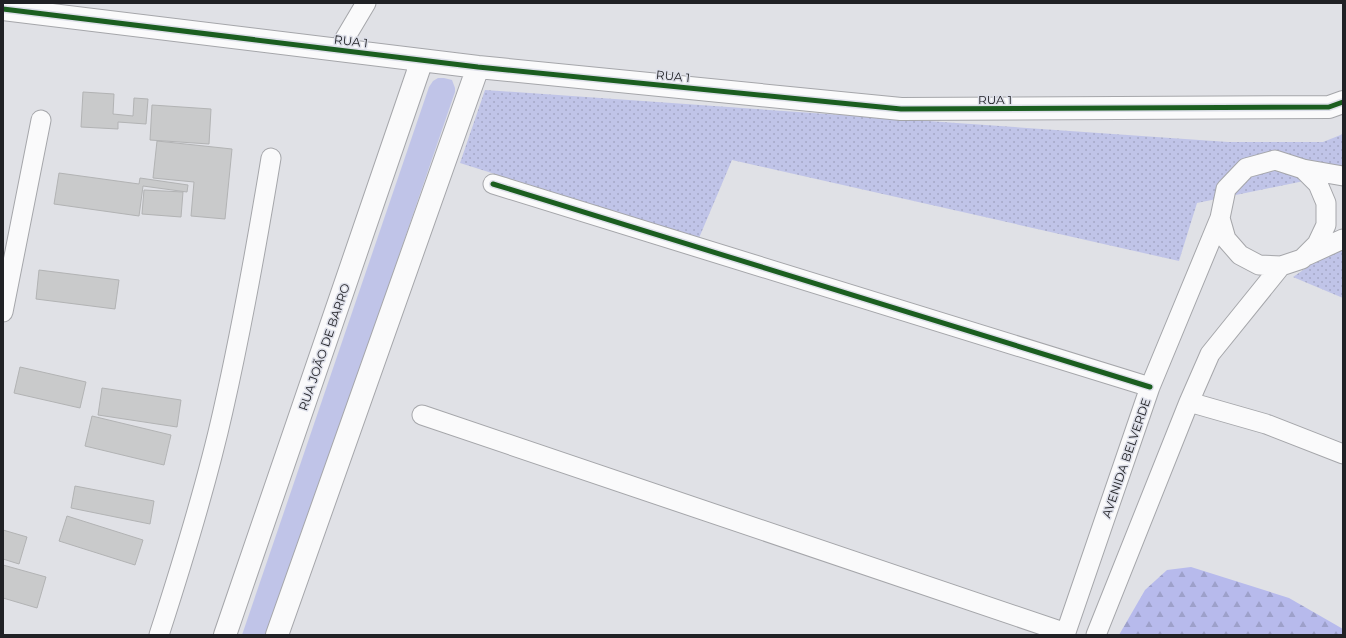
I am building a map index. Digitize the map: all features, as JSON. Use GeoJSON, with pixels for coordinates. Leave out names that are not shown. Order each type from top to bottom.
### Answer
{"type":"FeatureCollection","features":[{"type":"Feature","properties":{"kind":"street"},"geometry":{"type":"LineString","coordinates":[[338,50],[366,3]]}},
{"type":"Feature","properties":{"kind":"street","name":"RUA 1"},"geometry":{"type":"LineString","coordinates":[[3,9],[478,67],[901,109],[1329,107],[1343,102]]}},
{"type":"Feature","properties":{"kind":"street","name":"RUA JOÃO DE BARRO"},"geometry":{"type":"LineString","coordinates":[[225,635],[422,60]]}},
{"type":"Feature","properties":{"kind":"street"},"geometry":{"type":"LineString","coordinates":[[277,635],[478,67]]}},
{"type":"Feature","properties":{"kind":"street"},"geometry":{"type":"LineString","coordinates":[[3,312],[41,120]]}},
{"type":"Feature","properties":{"kind":"street"},"geometry":{"type":"LineString","coordinates":[[159,635],[187,551],[223,412],[248,293],[271,158]]}},
{"type":"Feature","properties":{"kind":"street"},"geometry":{"type":"LineString","coordinates":[[1343,176],[1303,169],[1275,160],[1246,168],[1226,189],[1220,218],[1226,238],[1240,255],[1259,265],[1281,266],[1343,239]]}},
{"type":"Feature","properties":{"kind":"street"},"geometry":{"type":"LineString","coordinates":[[1302,258],[1317,244],[1326,225],[1326,203],[1318,184],[1303,169]]}},
{"type":"Feature","properties":{"kind":"street"},"geometry":{"type":"LineString","coordinates":[[493,184],[1150,387]]}},
{"type":"Feature","properties":{"kind":"street","name":"AVENIDA BELVERDE"},"geometry":{"type":"LineString","coordinates":[[1065,634],[1150,387],[1220,218]]}},
{"type":"Feature","properties":{"kind":"street"},"geometry":{"type":"LineString","coordinates":[[1096,635],[1189,402],[1210,354],[1281,266]]}},
{"type":"Feature","properties":{"kind":"street"},"geometry":{"type":"LineString","coordinates":[[1189,402],[1266,424],[1343,454]]}},
{"type":"Feature","properties":{"kind":"street"},"geometry":{"type":"LineString","coordinates":[[422,415],[1065,634]]}},
{"type":"Feature","properties":{"kind":"shaded area"},"geometry":{"type":"Polygon","coordinates":[[[438,78],[452,80],[455,92],[269,635],[242,635],[429,87],[433,81],[438,78]]]}},
{"type":"Feature","properties":{"kind":"shaded area"},"geometry":{"type":"Polygon","coordinates":[[[485,90],[1228,142],[1323,142],[1343,134],[1343,173],[1197,203],[1179,261],[732,160],[699,238],[460,163],[485,90]]]}},
{"type":"Feature","properties":{"kind":"shaded area"},"geometry":{"type":"Polygon","coordinates":[[[1343,246],[1343,298],[1293,277],[1328,253],[1343,246]]]}},
{"type":"Feature","properties":{"kind":"green space"},"geometry":{"type":"Polygon","coordinates":[[[1191,567],[1289,598],[1343,629],[1343,635],[1119,635],[1145,590],[1167,570],[1191,567]]]}},
{"type":"Feature","properties":{"kind":"building"},"geometry":{"type":"Polygon","coordinates":[[[83,92],[114,94],[113,114],[133,116],[134,98],[148,99],[146,124],[118,122],[118,129],[81,127],[83,92]]]}},
{"type":"Feature","properties":{"kind":"building"},"geometry":{"type":"Polygon","coordinates":[[[152,105],[211,109],[209,144],[150,140],[152,105]]]}},
{"type":"Feature","properties":{"kind":"building"},"geometry":{"type":"Polygon","coordinates":[[[157,141],[232,149],[225,219],[191,216],[194,182],[153,178],[157,141]]]}},
{"type":"Feature","properties":{"kind":"building"},"geometry":{"type":"Polygon","coordinates":[[[59,173],[139,184],[140,178],[188,185],[187,192],[143,186],[139,216],[54,204],[59,173]]]}},
{"type":"Feature","properties":{"kind":"building"},"geometry":{"type":"Polygon","coordinates":[[[144,190],[183,192],[181,217],[142,214],[144,190]]]}},
{"type":"Feature","properties":{"kind":"building"},"geometry":{"type":"Polygon","coordinates":[[[39,270],[119,280],[115,309],[36,299],[39,270]]]}},
{"type":"Feature","properties":{"kind":"building"},"geometry":{"type":"Polygon","coordinates":[[[20,367],[86,382],[80,408],[14,393],[20,367]]]}},
{"type":"Feature","properties":{"kind":"building"},"geometry":{"type":"Polygon","coordinates":[[[102,388],[181,400],[177,427],[98,415],[102,388]]]}},
{"type":"Feature","properties":{"kind":"building"},"geometry":{"type":"Polygon","coordinates":[[[92,416],[171,435],[164,465],[85,446],[92,416]]]}},
{"type":"Feature","properties":{"kind":"building"},"geometry":{"type":"Polygon","coordinates":[[[75,486],[154,501],[150,524],[71,508],[75,486]]]}},
{"type":"Feature","properties":{"kind":"building"},"geometry":{"type":"Polygon","coordinates":[[[67,516],[143,540],[135,565],[59,541],[67,516]]]}},
{"type":"Feature","properties":{"kind":"building"},"geometry":{"type":"Polygon","coordinates":[[[3,530],[27,537],[19,564],[3,559],[3,530]]]}},
{"type":"Feature","properties":{"kind":"building"},"geometry":{"type":"Polygon","coordinates":[[[3,565],[46,577],[37,608],[3,598],[3,565]]]}},
{"type":"Feature","properties":{"kind":"cycle path"},"geometry":{"type":"LineString","coordinates":[[3,9],[478,67],[901,109],[1329,107],[1343,102]]}},
{"type":"Feature","properties":{"kind":"cycle path"},"geometry":{"type":"LineString","coordinates":[[493,184],[1150,387]]}}]}
